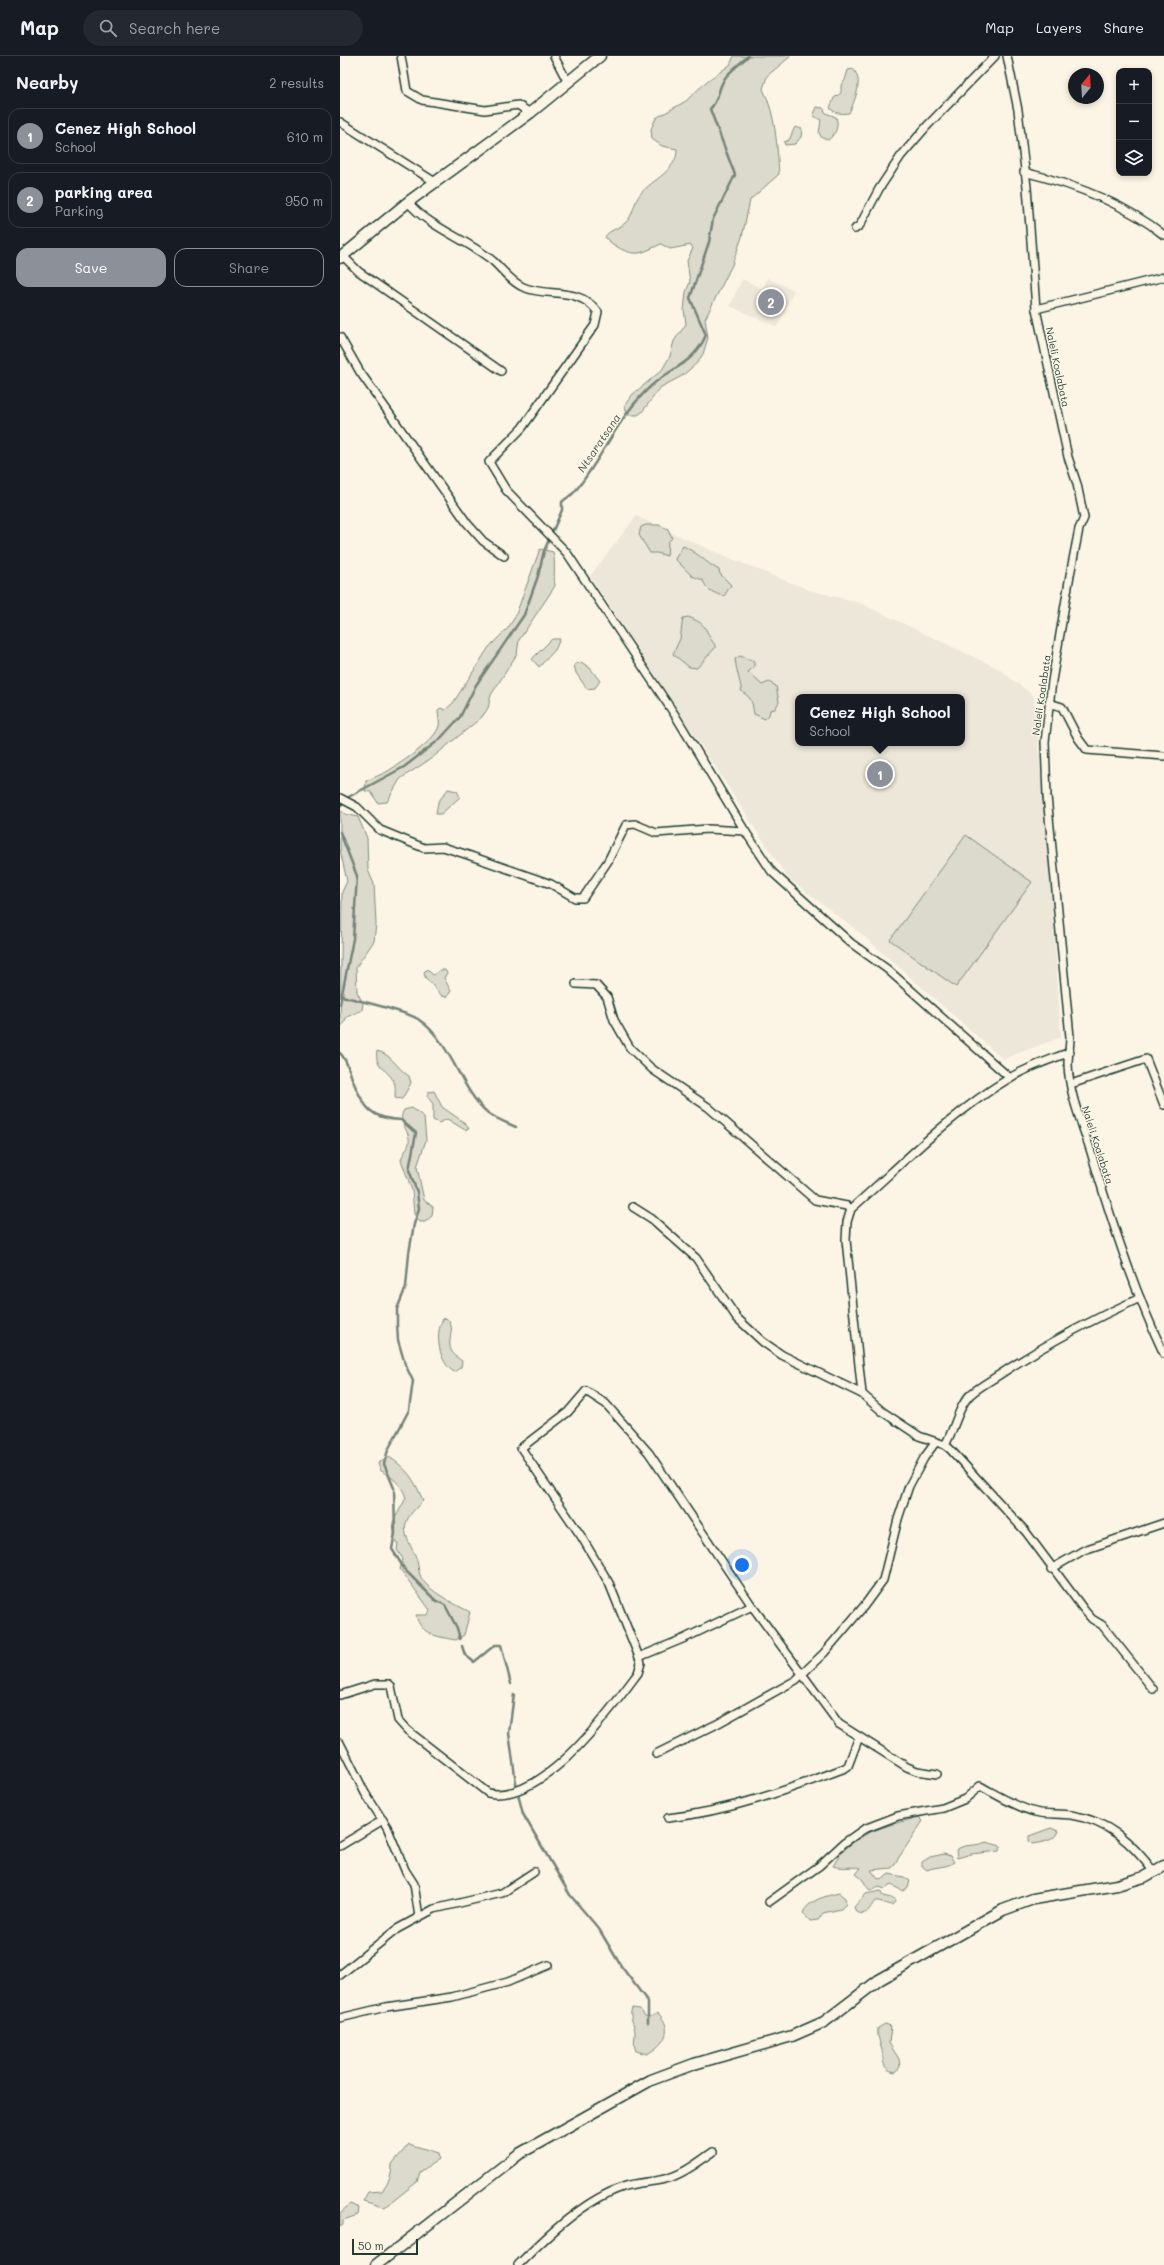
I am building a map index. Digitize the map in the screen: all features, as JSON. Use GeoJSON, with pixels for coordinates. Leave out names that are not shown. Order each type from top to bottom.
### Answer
{"type":"FeatureCollection","features":[{"type":"Feature","properties":{"kind":"street"},"geometry":{"type":"LineString","coordinates":[[401,56],[406,91],[413,97],[422,100],[485,110],[518,105],[530,113]]}},
{"type":"Feature","properties":{"kind":"street"},"geometry":{"type":"LineString","coordinates":[[554,56],[567,81]]}},
{"type":"Feature","properties":{"kind":"street"},"geometry":{"type":"LineString","coordinates":[[501,371],[486,358],[358,271],[342,257],[408,202],[530,113],[567,81],[600,56]]}},
{"type":"Feature","properties":{"kind":"street"},"geometry":{"type":"LineString","coordinates":[[855,229],[860,225],[879,189],[901,156],[927,126],[996,56]]}},
{"type":"Feature","properties":{"kind":"street","name":"Naleli Koalabata"},"geometry":{"type":"LineString","coordinates":[[1007,56],[1018,110],[1033,243],[1036,309],[1068,457],[1077,484],[1084,518],[1079,529],[1074,552],[1049,703],[1045,742],[1046,781],[1056,874],[1063,970],[1070,1037],[1068,1063],[1075,1108],[1110,1217],[1140,1298],[1163,1350]]}},
{"type":"Feature","properties":{"kind":"street"},"geometry":{"type":"LineString","coordinates":[[340,122],[436,182]]}},
{"type":"Feature","properties":{"kind":"street"},"geometry":{"type":"LineString","coordinates":[[1024,172],[1049,178],[1102,197],[1164,235]]}},
{"type":"Feature","properties":{"kind":"street"},"geometry":{"type":"LineString","coordinates":[[408,202],[415,212],[474,246],[523,287],[574,296],[591,302],[598,312],[595,325],[522,428],[489,462],[506,490],[567,553],[675,715],[745,831],[772,872],[851,943],[887,969],[1010,1078]]}},
{"type":"Feature","properties":{"kind":"street"},"geometry":{"type":"LineString","coordinates":[[1036,309],[1164,277]]}},
{"type":"Feature","properties":{"kind":"street"},"geometry":{"type":"LineString","coordinates":[[340,337],[360,372],[466,523],[483,541],[504,556]]}},
{"type":"Feature","properties":{"kind":"street"},"geometry":{"type":"LineString","coordinates":[[1049,703],[1062,707],[1078,738],[1087,750],[1164,756]]}},
{"type":"Feature","properties":{"kind":"street"},"geometry":{"type":"LineString","coordinates":[[340,798],[357,807],[380,830],[424,848],[443,847],[465,854],[551,884],[575,898],[583,898],[596,880],[626,825],[635,824],[656,833],[708,829],[745,831]]}},
{"type":"Feature","properties":{"kind":"street"},"geometry":{"type":"LineString","coordinates":[[576,984],[596,985],[607,997],[614,1020],[630,1048],[652,1069],[708,1107],[815,1200],[847,1206],[851,1210]]}},
{"type":"Feature","properties":{"kind":"street"},"geometry":{"type":"LineString","coordinates":[[862,1394],[846,1240],[847,1222],[851,1210],[927,1140],[979,1098],[1010,1078],[1070,1052]]}},
{"type":"Feature","properties":{"kind":"street"},"geometry":{"type":"LineString","coordinates":[[1071,1084],[1146,1059],[1164,1105]]}},
{"type":"Feature","properties":{"kind":"street"},"geometry":{"type":"LineString","coordinates":[[633,1207],[652,1219],[696,1258],[737,1318],[763,1342],[782,1355],[862,1394],[908,1429],[935,1442],[945,1445],[1026,1532],[1051,1569],[1092,1619],[1102,1625],[1153,1689]]}},
{"type":"Feature","properties":{"kind":"street"},"geometry":{"type":"LineString","coordinates":[[945,1445],[952,1433],[962,1407],[971,1394],[1011,1366],[1073,1330],[1140,1298]]}},
{"type":"Feature","properties":{"kind":"street"},"geometry":{"type":"LineString","coordinates":[[340,1695],[374,1684],[389,1684],[391,1686],[398,1720],[407,1730],[488,1794],[499,1796],[535,1784],[574,1751],[638,1673],[641,1663],[609,1583],[581,1536],[521,1448],[568,1412],[586,1391],[606,1404],[649,1453],[752,1606],[804,1674],[815,1694],[839,1724],[907,1767],[916,1771],[937,1774]]}},
{"type":"Feature","properties":{"kind":"street"},"geometry":{"type":"LineString","coordinates":[[656,1754],[750,1707],[804,1674],[864,1606],[883,1580],[898,1519],[909,1486],[924,1458],[935,1442]]}},
{"type":"Feature","properties":{"kind":"street"},"geometry":{"type":"LineString","coordinates":[[1051,1569],[1084,1550],[1164,1523]]}},
{"type":"Feature","properties":{"kind":"street"},"geometry":{"type":"LineString","coordinates":[[639,1657],[686,1638],[752,1606]]}},
{"type":"Feature","properties":{"kind":"street"},"geometry":{"type":"LineString","coordinates":[[668,1818],[695,1815],[728,1807],[845,1768],[848,1766],[859,1737]]}},
{"type":"Feature","properties":{"kind":"street"},"geometry":{"type":"LineString","coordinates":[[340,1743],[365,1793],[383,1820],[405,1870],[414,1884],[419,1917]]}},
{"type":"Feature","properties":{"kind":"street"},"geometry":{"type":"LineString","coordinates":[[769,1902],[814,1870],[844,1843],[864,1829],[898,1816],[943,1808],[965,1799],[980,1786],[1027,1809],[1045,1814],[1073,1815],[1113,1829],[1130,1844],[1154,1872]]}},
{"type":"Feature","properties":{"kind":"street"},"geometry":{"type":"LineString","coordinates":[[340,1846],[383,1820]]}},
{"type":"Feature","properties":{"kind":"street"},"geometry":{"type":"LineString","coordinates":[[376,2265],[519,2154],[651,2080],[694,2064],[792,2036],[824,2022],[879,1980],[1003,1910],[1033,1900],[1117,1885],[1144,1878],[1164,1866]]}},
{"type":"Feature","properties":{"kind":"street"},"geometry":{"type":"LineString","coordinates":[[340,1975],[397,1929],[434,1909],[461,1901],[502,1893],[534,1872]]}},
{"type":"Feature","properties":{"kind":"street"},"geometry":{"type":"LineString","coordinates":[[340,2018],[386,2007],[452,1997],[508,1982],[548,1965]]}},
{"type":"Feature","properties":{"kind":"street"},"geometry":{"type":"LineString","coordinates":[[518,2265],[554,2230],[573,2215],[600,2199],[622,2187],[673,2177],[713,2152]]}},
{"type":"Feature","properties":{"kind":"shaded area"},"geometry":{"type":"Polygon","coordinates":[[[734,56],[791,56],[767,76],[763,89],[771,109],[779,174],[750,200],[742,237],[732,265],[705,319],[708,338],[703,354],[697,363],[682,376],[661,387],[642,412],[638,415],[627,415],[625,405],[632,395],[662,370],[670,356],[674,341],[686,324],[684,310],[686,292],[690,282],[687,261],[693,248],[691,245],[670,249],[661,244],[644,252],[635,253],[620,249],[605,237],[609,232],[623,225],[628,220],[636,200],[641,193],[669,169],[676,156],[677,149],[662,146],[652,139],[651,129],[656,118],[686,101],[707,81],[730,65],[734,56]]]}},
{"type":"Feature","properties":{"kind":"shaded area"},"geometry":{"type":"Polygon","coordinates":[[[853,69],[858,79],[854,102],[849,113],[836,112],[830,108],[834,98],[841,93],[841,85],[845,80],[848,70],[853,69]]]}},
{"type":"Feature","properties":{"kind":"shaded area"},"geometry":{"type":"Polygon","coordinates":[[[817,107],[823,108],[826,113],[836,117],[836,130],[828,140],[822,138],[819,133],[821,120],[813,116],[817,107]]]}},
{"type":"Feature","properties":{"kind":"shaded area"},"geometry":{"type":"Polygon","coordinates":[[[795,127],[802,129],[801,137],[795,144],[785,145],[784,142],[789,140],[795,127]]]}},
{"type":"Feature","properties":{"kind":"shaded area"},"geometry":{"type":"Polygon","coordinates":[[[767,278],[794,290],[777,327],[730,306],[742,279],[763,289],[767,278]]]}},
{"type":"Feature","properties":{"kind":"shaded area"},"geometry":{"type":"Polygon","coordinates":[[[636,516],[715,552],[809,590],[860,603],[999,669],[1034,696],[1052,902],[1061,1037],[1003,1059],[859,932],[787,877],[590,576],[636,516]]]}},
{"type":"Feature","properties":{"kind":"shaded area"},"geometry":{"type":"Polygon","coordinates":[[[646,525],[659,525],[668,529],[672,538],[668,542],[667,556],[657,553],[650,553],[639,535],[641,527],[646,525]]]}},
{"type":"Feature","properties":{"kind":"shaded area"},"geometry":{"type":"Polygon","coordinates":[[[683,546],[693,551],[719,570],[720,574],[731,585],[724,596],[711,591],[703,580],[692,576],[675,559],[683,546]]]}},
{"type":"Feature","properties":{"kind":"shaded area"},"geometry":{"type":"Polygon","coordinates":[[[540,549],[553,552],[555,586],[519,640],[517,654],[491,695],[488,708],[482,717],[432,758],[400,779],[387,802],[378,803],[371,792],[365,791],[366,781],[386,772],[409,757],[425,744],[436,732],[439,726],[438,710],[441,708],[445,710],[453,703],[489,647],[508,628],[515,617],[540,549]]]}},
{"type":"Feature","properties":{"kind":"shaded area"},"geometry":{"type":"Polygon","coordinates":[[[688,617],[703,625],[715,645],[715,648],[697,668],[689,667],[673,654],[680,639],[683,618],[688,617]]]}},
{"type":"Feature","properties":{"kind":"shaded area"},"geometry":{"type":"Polygon","coordinates":[[[552,639],[560,639],[555,650],[539,667],[532,659],[552,639]]]}},
{"type":"Feature","properties":{"kind":"shaded area"},"geometry":{"type":"Polygon","coordinates":[[[740,656],[754,661],[754,667],[748,672],[762,685],[769,682],[776,686],[779,702],[775,709],[770,710],[769,715],[765,719],[754,714],[750,699],[742,692],[735,659],[740,656]]]}},
{"type":"Feature","properties":{"kind":"shaded area"},"geometry":{"type":"Polygon","coordinates":[[[581,662],[590,668],[600,681],[595,688],[587,689],[576,673],[574,665],[581,662]]]}},
{"type":"Feature","properties":{"kind":"shaded area"},"geometry":{"type":"Polygon","coordinates":[[[448,789],[457,791],[460,797],[441,814],[436,814],[438,802],[448,789]]]}},
{"type":"Feature","properties":{"kind":"shaded area"},"geometry":{"type":"Polygon","coordinates":[[[340,810],[345,814],[358,817],[367,838],[368,870],[374,884],[376,924],[374,941],[356,967],[357,992],[363,1003],[362,1010],[347,1017],[340,1029],[342,892],[347,881],[340,850],[340,810]]]}},
{"type":"Feature","properties":{"kind":"shaded area"},"geometry":{"type":"Polygon","coordinates":[[[966,835],[1032,882],[956,987],[890,940],[966,835]]]}},
{"type":"Feature","properties":{"kind":"shaded area"},"geometry":{"type":"Polygon","coordinates":[[[427,969],[433,975],[440,970],[445,970],[447,973],[444,978],[451,991],[447,997],[442,996],[425,977],[424,972],[427,969]]]}},
{"type":"Feature","properties":{"kind":"shaded area"},"geometry":{"type":"Polygon","coordinates":[[[377,1051],[391,1058],[401,1070],[409,1076],[411,1083],[402,1099],[395,1098],[394,1082],[379,1064],[377,1051]]]}},
{"type":"Feature","properties":{"kind":"shaded area"},"geometry":{"type":"Polygon","coordinates":[[[434,1091],[442,1107],[465,1123],[469,1129],[465,1130],[447,1119],[439,1123],[433,1120],[433,1104],[427,1096],[428,1092],[434,1091]]]}},
{"type":"Feature","properties":{"kind":"shaded area"},"geometry":{"type":"Polygon","coordinates":[[[412,1108],[424,1117],[426,1140],[417,1167],[424,1200],[433,1207],[432,1216],[425,1222],[420,1222],[414,1214],[412,1190],[401,1160],[409,1143],[408,1134],[403,1123],[402,1115],[404,1110],[412,1108]]]}},
{"type":"Feature","properties":{"kind":"shaded area"},"geometry":{"type":"Polygon","coordinates":[[[446,1318],[451,1326],[450,1348],[452,1352],[462,1361],[461,1367],[454,1372],[445,1362],[440,1348],[440,1325],[443,1319],[446,1318]]]}},
{"type":"Feature","properties":{"kind":"shaded area"},"geometry":{"type":"Polygon","coordinates":[[[389,1457],[401,1466],[410,1476],[423,1501],[410,1514],[407,1520],[406,1532],[407,1538],[416,1557],[423,1581],[450,1601],[470,1612],[464,1635],[456,1640],[431,1634],[418,1622],[416,1615],[428,1615],[430,1610],[400,1569],[403,1559],[397,1550],[398,1544],[395,1542],[393,1522],[406,1498],[402,1489],[396,1482],[380,1470],[378,1463],[389,1457]]]}},
{"type":"Feature","properties":{"kind":"shaded area"},"geometry":{"type":"Polygon","coordinates":[[[919,1817],[923,1821],[892,1868],[871,1870],[878,1879],[884,1878],[889,1874],[904,1877],[910,1881],[908,1887],[903,1891],[891,1885],[885,1889],[879,1887],[870,1891],[862,1879],[856,1874],[861,1868],[833,1866],[840,1855],[859,1838],[870,1832],[919,1817]]]}},
{"type":"Feature","properties":{"kind":"shaded area"},"geometry":{"type":"Polygon","coordinates":[[[1051,1828],[1058,1831],[1051,1839],[1032,1844],[1029,1841],[1029,1836],[1051,1828]]]}},
{"type":"Feature","properties":{"kind":"shaded area"},"geometry":{"type":"Polygon","coordinates":[[[986,1842],[1001,1846],[999,1851],[971,1854],[957,1858],[956,1850],[959,1848],[986,1842]]]}},
{"type":"Feature","properties":{"kind":"shaded area"},"geometry":{"type":"Polygon","coordinates":[[[944,1854],[950,1856],[954,1862],[927,1870],[922,1866],[922,1862],[930,1857],[944,1854]]]}},
{"type":"Feature","properties":{"kind":"shaded area"},"geometry":{"type":"Polygon","coordinates":[[[880,1891],[883,1896],[895,1899],[895,1902],[892,1905],[875,1901],[866,1913],[856,1912],[854,1907],[866,1894],[880,1891]]]}},
{"type":"Feature","properties":{"kind":"shaded area"},"geometry":{"type":"Polygon","coordinates":[[[839,1893],[845,1898],[846,1904],[841,1909],[823,1913],[818,1920],[810,1921],[803,1913],[805,1909],[813,1902],[823,1897],[839,1893]]]}},
{"type":"Feature","properties":{"kind":"shaded area"},"geometry":{"type":"Polygon","coordinates":[[[632,2008],[640,2009],[645,2016],[650,2017],[658,2013],[666,2025],[663,2041],[659,2046],[647,2054],[636,2051],[635,2048],[635,2030],[631,2017],[632,2008]]]}},
{"type":"Feature","properties":{"kind":"shaded area"},"geometry":{"type":"Polygon","coordinates":[[[885,2024],[891,2026],[889,2043],[899,2059],[900,2067],[896,2072],[887,2069],[884,2062],[878,2035],[878,2028],[885,2024]]]}},
{"type":"Feature","properties":{"kind":"shaded area"},"geometry":{"type":"Polygon","coordinates":[[[409,2144],[438,2153],[439,2159],[420,2172],[417,2182],[388,2205],[383,2207],[363,2201],[368,2192],[382,2191],[390,2179],[392,2164],[409,2144]]]}},
{"type":"Feature","properties":{"kind":"shaded area"},"geometry":{"type":"Polygon","coordinates":[[[350,2204],[359,2208],[358,2215],[343,2220],[343,2225],[340,2227],[340,2213],[350,2204]]]}},
{"type":"Feature","properties":{"kind":"waterway","name":"Ntsaratsana"},"geometry":{"type":"LineString","coordinates":[[340,807],[343,800],[404,767],[439,740],[460,717],[476,685],[524,615],[538,576],[544,551],[562,510],[562,502],[575,492],[595,464],[620,423],[640,397],[651,386],[689,359],[701,345],[706,335],[690,298],[709,242],[713,219],[735,175],[710,109],[717,98],[725,78],[748,56]]}},
{"type":"Feature","properties":{"kind":"waterway","name":"Ntsaratsana"},"geometry":{"type":"LineString","coordinates":[[340,832],[357,876],[353,939],[340,1004]]}},
{"type":"Feature","properties":{"kind":"waterway"},"geometry":{"type":"LineString","coordinates":[[342,996],[393,1010],[418,1019],[440,1040],[478,1103],[491,1115],[516,1127]]}},
{"type":"Feature","properties":{"kind":"waterway"},"geometry":{"type":"LineString","coordinates":[[340,1053],[347,1063],[353,1081],[365,1105],[370,1110],[382,1117],[401,1120],[416,1133],[409,1170],[417,1192],[419,1209],[414,1224],[409,1253],[406,1287],[397,1309],[398,1340],[405,1364],[413,1381],[409,1410],[388,1450],[384,1464],[394,1488],[395,1533],[392,1549],[405,1570],[435,1600],[445,1605],[457,1628],[460,1639]]}},
{"type":"Feature","properties":{"kind":"waterway"},"geometry":{"type":"LineString","coordinates":[[462,1646],[465,1655],[474,1662],[495,1645],[501,1645],[511,1684]]}},
{"type":"Feature","properties":{"kind":"waterway"},"geometry":{"type":"LineString","coordinates":[[514,1694],[509,1733],[517,1790],[523,1814],[570,1895],[599,1929],[621,1966],[648,2002],[648,2023]]}},
{"type":"Feature","properties":{"kind":"place","name":"parking area"},"geometry":{"type":"Point","coordinates":[771,302]}},
{"type":"Feature","properties":{"kind":"place","name":"Cenez High School"},"geometry":{"type":"Point","coordinates":[880,774]}}]}
